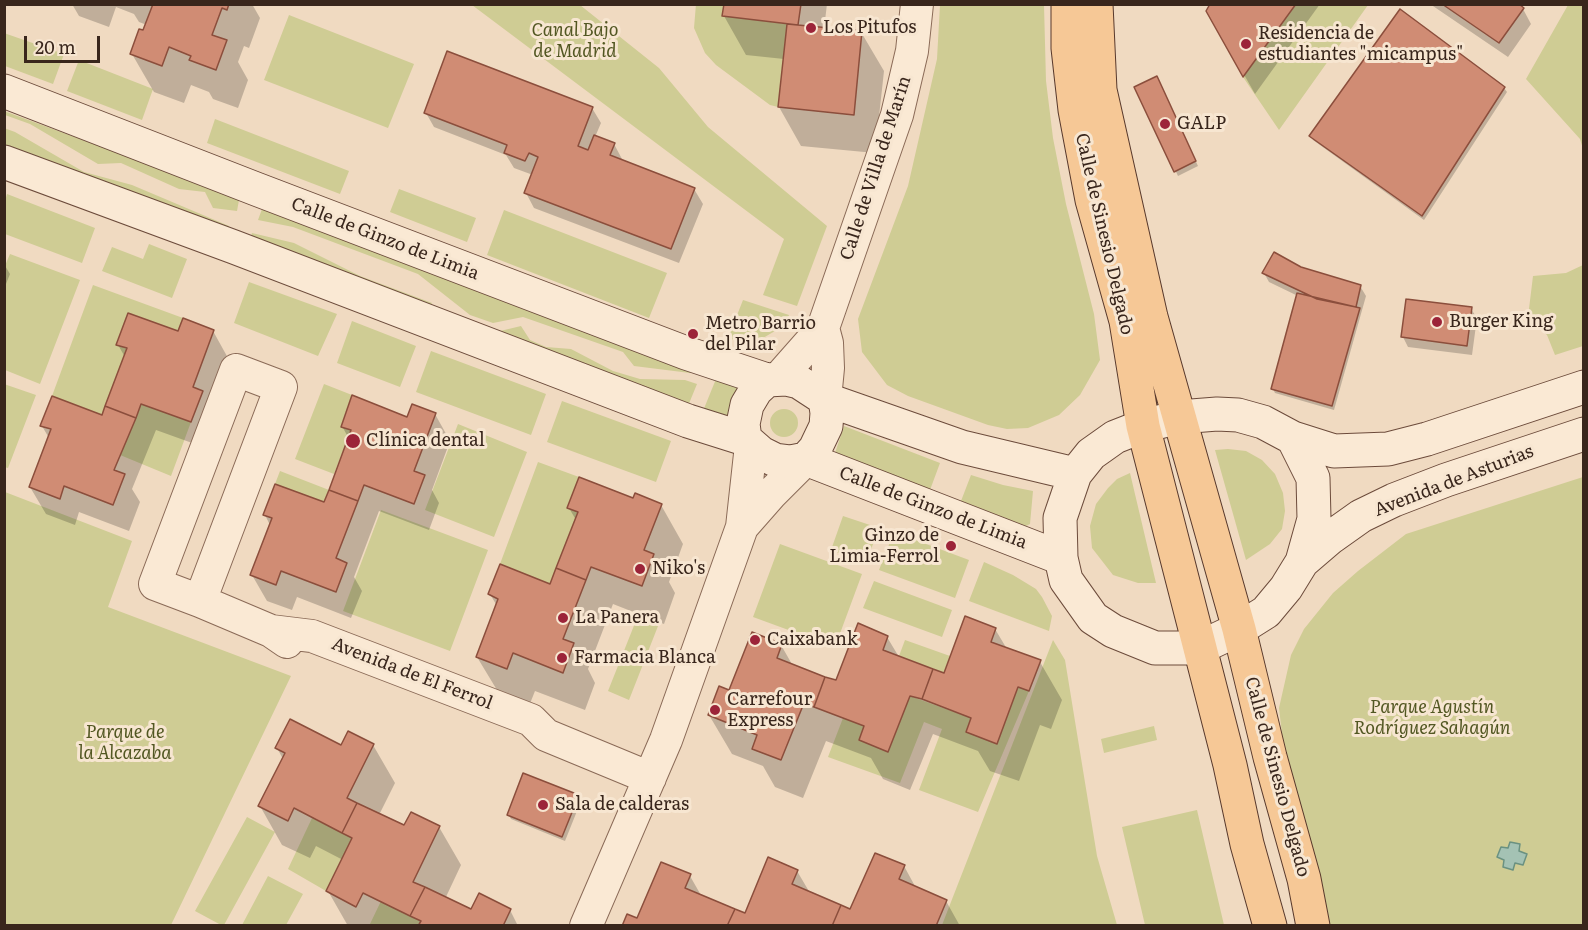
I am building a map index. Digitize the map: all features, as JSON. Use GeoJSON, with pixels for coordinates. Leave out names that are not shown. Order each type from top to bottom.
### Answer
{"type":"FeatureCollection","features":[{"type":"Feature","properties":{"kind":"main road","name":"Calle de Sinesio Delgado"},"geometry":{"type":"LineString","coordinates":[[1068,4],[1068,48],[1075,110],[1092,200],[1126,321],[1143,426],[1230,765],[1247,844],[1270,926]]}},
{"type":"Feature","properties":{"kind":"main road","name":"Calle de Sinesio Delgado"},"geometry":{"type":"LineString","coordinates":[[1096,4],[1100,90],[1151,317],[1239,629],[1270,757],[1304,879],[1313,926]]}},
{"type":"Feature","properties":{"kind":"main road","name":"Calle de Ginzo de Limia"},"geometry":{"type":"LineString","coordinates":[[4,91],[675,349],[773,379]]}},
{"type":"Feature","properties":{"kind":"main road"},"geometry":{"type":"LineString","coordinates":[[4,162],[748,442],[775,460],[791,462],[806,459],[815,449],[826,426],[825,399]]}},
{"type":"Feature","properties":{"kind":"main road"},"geometry":{"type":"LineString","coordinates":[[748,442],[743,424],[747,405],[756,390],[773,379],[799,382],[825,399],[962,447],[1075,474]]}},
{"type":"Feature","properties":{"kind":"main road"},"geometry":{"type":"LineString","coordinates":[[1293,438],[1313,478],[1314,519],[1302,562],[1286,588],[1266,612],[1239,629],[1199,648],[1155,648],[1113,632],[1093,618],[1066,580],[1061,558],[1060,518],[1075,474],[1090,454],[1115,437],[1143,426],[1179,417],[1238,415],[1263,422],[1293,438],[1334,451],[1358,452],[1427,439],[1584,387]]}},
{"type":"Feature","properties":{"kind":"main road","name":"Avenida de Asturias"},"geometry":{"type":"LineString","coordinates":[[1302,562],[1330,538],[1362,516],[1394,500],[1446,480],[1584,434]]}},
{"type":"Feature","properties":{"kind":"main road","name":"Calle de Ginzo de Limia"},"geometry":{"type":"LineString","coordinates":[[806,459],[1061,558]]}},
{"type":"Feature","properties":{"kind":"street","name":"Calle de Villa de Marín"},"geometry":{"type":"LineString","coordinates":[[773,379],[823,328],[897,115],[912,51],[917,4]]}},
{"type":"Feature","properties":{"kind":"street","name":"Calle de Villa de Marín"},"geometry":{"type":"LineString","coordinates":[[823,328],[828,360],[825,399]]}},
{"type":"Feature","properties":{"kind":"street"},"geometry":{"type":"LineString","coordinates":[[236,370],[281,387],[200,601],[155,584],[236,370]]}},
{"type":"Feature","properties":{"kind":"street"},"geometry":{"type":"LineString","coordinates":[[586,926],[666,740],[742,527],[748,442]]}},
{"type":"Feature","properties":{"kind":"street"},"geometry":{"type":"LineString","coordinates":[[742,527],[806,459]]}},
{"type":"Feature","properties":{"kind":"street","name":"Avenida de El Ferrol"},"geometry":{"type":"LineString","coordinates":[[200,601],[271,631],[304,654],[524,736],[546,735],[650,778]]}},
{"type":"Feature","properties":{"kind":"green space"},"geometry":{"type":"Polygon","coordinates":[[[696,4],[724,5],[723,16],[787,24],[778,107],[770,105],[716,65],[705,53],[694,28],[696,4]]]}},
{"type":"Feature","properties":{"kind":"green space","name":"Canal Bajo de Madrid"},"geometry":{"type":"Polygon","coordinates":[[[472,5],[580,5],[659,68],[708,127],[827,226],[797,306],[763,295],[784,239],[472,5]]]}},
{"type":"Feature","properties":{"kind":"green space"},"geometry":{"type":"Polygon","coordinates":[[[940,5],[1044,5],[1046,81],[1053,138],[1066,204],[1094,314],[1100,360],[1080,395],[1059,415],[1028,428],[1007,429],[988,425],[908,396],[887,385],[862,352],[858,319],[908,186],[937,59],[940,5]]]}},
{"type":"Feature","properties":{"kind":"green space"},"geometry":{"type":"Polygon","coordinates":[[[1296,5],[1368,5],[1279,130],[1243,77],[1296,5]]]}},
{"type":"Feature","properties":{"kind":"green space"},"geometry":{"type":"Polygon","coordinates":[[[1568,5],[1583,5],[1583,149],[1580,139],[1526,79],[1568,5]]]}},
{"type":"Feature","properties":{"kind":"green space"},"geometry":{"type":"Polygon","coordinates":[[[289,15],[414,64],[388,128],[264,80],[289,15]]]}},
{"type":"Feature","properties":{"kind":"green space"},"geometry":{"type":"Polygon","coordinates":[[[4,33],[64,54],[53,84],[5,66],[4,33]]]}},
{"type":"Feature","properties":{"kind":"green space"},"geometry":{"type":"Polygon","coordinates":[[[79,60],[153,89],[142,120],[67,91],[79,60]]]}},
{"type":"Feature","properties":{"kind":"green space"},"geometry":{"type":"Polygon","coordinates":[[[4,111],[235,196],[239,200],[237,211],[213,208],[205,192],[179,189],[121,163],[98,164],[30,124],[5,115],[4,111]]]}},
{"type":"Feature","properties":{"kind":"green space"},"geometry":{"type":"Polygon","coordinates":[[[215,119],[349,171],[340,194],[207,143],[215,119]]]}},
{"type":"Feature","properties":{"kind":"green space"},"geometry":{"type":"Polygon","coordinates":[[[4,128],[84,172],[132,185],[229,226],[228,231],[5,145],[4,128]]]}},
{"type":"Feature","properties":{"kind":"green space"},"geometry":{"type":"Polygon","coordinates":[[[399,189],[476,218],[467,242],[390,212],[399,189]]]}},
{"type":"Feature","properties":{"kind":"green space"},"geometry":{"type":"Polygon","coordinates":[[[7,194],[95,228],[82,263],[5,234],[7,194]]]}},
{"type":"Feature","properties":{"kind":"green space"},"geometry":{"type":"Polygon","coordinates":[[[262,209],[692,370],[690,373],[634,366],[623,352],[523,317],[493,323],[470,315],[418,274],[293,227],[258,220],[262,209]]]}},
{"type":"Feature","properties":{"kind":"green space"},"geometry":{"type":"Polygon","coordinates":[[[504,210],[667,273],[649,318],[487,255],[504,210]]]}},
{"type":"Feature","properties":{"kind":"green space"},"geometry":{"type":"Polygon","coordinates":[[[252,233],[294,243],[360,276],[432,303],[430,307],[250,239],[252,233]]]}},
{"type":"Feature","properties":{"kind":"green space"},"geometry":{"type":"Polygon","coordinates":[[[149,244],[187,259],[172,298],[102,271],[112,247],[143,259],[149,244]]]}},
{"type":"Feature","properties":{"kind":"green space"},"geometry":{"type":"Polygon","coordinates":[[[10,254],[80,280],[40,384],[5,370],[4,268],[10,254]]]}},
{"type":"Feature","properties":{"kind":"green space"},"geometry":{"type":"Polygon","coordinates":[[[1583,265],[1583,346],[1555,355],[1547,335],[1528,317],[1533,276],[1566,273],[1583,265]]]}},
{"type":"Feature","properties":{"kind":"green space"},"geometry":{"type":"Polygon","coordinates":[[[249,282],[337,314],[318,356],[234,323],[249,282]]]}},
{"type":"Feature","properties":{"kind":"green space"},"geometry":{"type":"Polygon","coordinates":[[[93,285],[183,318],[178,331],[128,313],[116,344],[127,348],[102,415],[52,396],[93,285]]]}},
{"type":"Feature","properties":{"kind":"green space"},"geometry":{"type":"Polygon","coordinates":[[[743,300],[789,315],[788,318],[775,331],[758,341],[742,342],[728,338],[743,300]]]}},
{"type":"Feature","properties":{"kind":"green space"},"geometry":{"type":"Polygon","coordinates":[[[352,321],[416,346],[400,387],[337,363],[352,321]]]}},
{"type":"Feature","properties":{"kind":"green space"},"geometry":{"type":"Polygon","coordinates":[[[521,326],[530,340],[546,347],[571,349],[613,371],[640,379],[685,380],[697,384],[688,406],[496,332],[521,326]]]}},
{"type":"Feature","properties":{"kind":"green space"},"geometry":{"type":"Polygon","coordinates":[[[431,351],[546,394],[531,435],[416,392],[431,351]]]}},
{"type":"Feature","properties":{"kind":"green space"},"geometry":{"type":"Polygon","coordinates":[[[716,379],[739,388],[728,421],[703,411],[716,379]]]}},
{"type":"Feature","properties":{"kind":"green space"},"geometry":{"type":"Polygon","coordinates":[[[4,384],[36,395],[8,468],[4,467],[4,384]]]}},
{"type":"Feature","properties":{"kind":"green space"},"geometry":{"type":"Polygon","coordinates":[[[324,384],[352,395],[341,426],[351,430],[334,474],[295,459],[324,384]]]}},
{"type":"Feature","properties":{"kind":"green space"},"geometry":{"type":"Polygon","coordinates":[[[562,401],[671,441],[656,482],[547,442],[562,401]]]}},
{"type":"Feature","properties":{"kind":"green space"},"geometry":{"type":"Polygon","coordinates":[[[141,404],[191,422],[171,476],[120,455],[141,404]]]}},
{"type":"Feature","properties":{"kind":"green space"},"geometry":{"type":"Polygon","coordinates":[[[784,409],[794,413],[798,423],[794,433],[784,437],[774,433],[770,423],[774,413],[784,409]]]}},
{"type":"Feature","properties":{"kind":"green space"},"geometry":{"type":"Polygon","coordinates":[[[458,424],[527,452],[494,537],[425,510],[458,424]]]}},
{"type":"Feature","properties":{"kind":"green space"},"geometry":{"type":"Polygon","coordinates":[[[844,426],[940,463],[930,490],[835,453],[844,426]]]}},
{"type":"Feature","properties":{"kind":"green space"},"geometry":{"type":"Polygon","coordinates":[[[1215,450],[1246,451],[1262,460],[1275,474],[1283,493],[1285,511],[1282,529],[1270,544],[1246,560],[1215,450]]]}},
{"type":"Feature","properties":{"kind":"green space"},"geometry":{"type":"Polygon","coordinates":[[[538,462],[579,477],[578,512],[550,584],[500,564],[538,462]]]}},
{"type":"Feature","properties":{"kind":"green space"},"geometry":{"type":"Polygon","coordinates":[[[280,471],[329,490],[324,502],[275,484],[280,471]]]}},
{"type":"Feature","properties":{"kind":"green space"},"geometry":{"type":"Polygon","coordinates":[[[1130,473],[1156,583],[1138,583],[1113,575],[1092,548],[1090,526],[1096,504],[1117,479],[1130,473]]]}},
{"type":"Feature","properties":{"kind":"green space"},"geometry":{"type":"Polygon","coordinates":[[[971,475],[1033,491],[1030,524],[1026,526],[961,501],[971,475]]]}},
{"type":"Feature","properties":{"kind":"green space","name":"Parque Agustín Rodríguez Sahagún"},"geometry":{"type":"Polygon","coordinates":[[[1583,477],[1583,925],[1328,925],[1284,751],[1279,708],[1291,655],[1304,629],[1333,593],[1406,534],[1583,477]]]}},
{"type":"Feature","properties":{"kind":"green space","name":"Parque de la Alcazaba"},"geometry":{"type":"Polygon","coordinates":[[[5,492],[132,541],[108,607],[291,676],[171,925],[5,925],[5,492]]]}},
{"type":"Feature","properties":{"kind":"green space"},"geometry":{"type":"Polygon","coordinates":[[[381,510],[488,550],[450,651],[343,611],[381,510]]]}},
{"type":"Feature","properties":{"kind":"green space"},"geometry":{"type":"Polygon","coordinates":[[[843,516],[879,528],[866,563],[831,550],[843,516]]]}},
{"type":"Feature","properties":{"kind":"green space"},"geometry":{"type":"Polygon","coordinates":[[[894,532],[969,560],[955,598],[879,570],[894,532]]]}},
{"type":"Feature","properties":{"kind":"green space"},"geometry":{"type":"Polygon","coordinates":[[[780,544],[862,574],[835,647],[753,617],[780,544]]]}},
{"type":"Feature","properties":{"kind":"green space"},"geometry":{"type":"Polygon","coordinates":[[[984,562],[1013,575],[1036,589],[1052,616],[1049,631],[969,601],[984,562]]]}},
{"type":"Feature","properties":{"kind":"green space"},"geometry":{"type":"Polygon","coordinates":[[[874,581],[952,610],[942,637],[863,608],[874,581]]]}},
{"type":"Feature","properties":{"kind":"green space"},"geometry":{"type":"Polygon","coordinates":[[[639,613],[660,621],[629,700],[608,691],[639,613]]]}},
{"type":"Feature","properties":{"kind":"green space"},"geometry":{"type":"Polygon","coordinates":[[[905,640],[950,656],[944,673],[899,656],[905,640]]]}},
{"type":"Feature","properties":{"kind":"green space"},"geometry":{"type":"Polygon","coordinates":[[[1053,640],[1065,660],[1097,856],[1117,925],[942,925],[1053,640]]]}},
{"type":"Feature","properties":{"kind":"green space"},"geometry":{"type":"Polygon","coordinates":[[[1018,687],[1029,691],[978,812],[919,790],[942,729],[924,722],[900,783],[828,757],[843,718],[864,726],[859,740],[888,752],[910,696],[971,718],[966,732],[997,744],[1018,687]]]}},
{"type":"Feature","properties":{"kind":"green space"},"geometry":{"type":"Polygon","coordinates":[[[1154,726],[1157,740],[1104,753],[1101,739],[1154,726]]]}},
{"type":"Feature","properties":{"kind":"green space"},"geometry":{"type":"Polygon","coordinates":[[[1197,810],[1224,925],[1145,925],[1122,827],[1197,810]]]}},
{"type":"Feature","properties":{"kind":"green space"},"geometry":{"type":"Polygon","coordinates":[[[247,817],[275,832],[224,925],[221,925],[195,911],[247,817]]]}},
{"type":"Feature","properties":{"kind":"green space"},"geometry":{"type":"Polygon","coordinates":[[[312,818],[352,838],[326,891],[288,869],[312,818]]]}},
{"type":"Feature","properties":{"kind":"green space"},"geometry":{"type":"Polygon","coordinates":[[[268,876],[303,894],[286,925],[242,925],[268,876]]]}},
{"type":"Feature","properties":{"kind":"green space"},"geometry":{"type":"Polygon","coordinates":[[[381,901],[421,921],[418,925],[369,926],[381,901]]]}},
{"type":"Feature","properties":{"kind":"shaded area"},"geometry":{"type":"Polygon","coordinates":[[[1510,842],[1520,844],[1519,851],[1527,854],[1523,865],[1515,863],[1513,870],[1503,867],[1504,860],[1497,857],[1501,847],[1508,848],[1510,842]]]}},
{"type":"Feature","properties":{"kind":"building"},"geometry":{"type":"Polygon","coordinates":[[[153,4],[229,4],[227,10],[222,8],[212,35],[227,40],[216,70],[189,60],[191,56],[169,47],[162,66],[130,54],[139,29],[143,30],[153,4]]]}},
{"type":"Feature","properties":{"kind":"building"},"geometry":{"type":"Polygon","coordinates":[[[724,4],[801,4],[798,25],[722,16],[724,4]]]}},
{"type":"Feature","properties":{"kind":"building","name":"Residencia de estudiantes \"micampus\""},"geometry":{"type":"Polygon","coordinates":[[[1210,4],[1296,4],[1243,77],[1206,11],[1210,4]]]}},
{"type":"Feature","properties":{"kind":"building"},"geometry":{"type":"Polygon","coordinates":[[[1442,4],[1519,4],[1524,8],[1499,43],[1442,4]]]}},
{"type":"Feature","properties":{"kind":"building"},"geometry":{"type":"Polygon","coordinates":[[[1400,9],[1505,87],[1422,216],[1309,136],[1400,9]]]}},
{"type":"Feature","properties":{"kind":"building"},"geometry":{"type":"Polygon","coordinates":[[[787,24],[862,31],[854,115],[778,107],[787,24]]]}},
{"type":"Feature","properties":{"kind":"building"},"geometry":{"type":"Polygon","coordinates":[[[447,51],[593,107],[578,146],[588,150],[594,135],[615,143],[610,155],[695,188],[671,249],[524,193],[538,157],[529,153],[525,161],[504,153],[507,145],[424,113],[447,51]]]}},
{"type":"Feature","properties":{"kind":"building","name":"GALP"},"geometry":{"type":"Polygon","coordinates":[[[1157,76],[1196,161],[1174,172],[1134,87],[1157,76]]]}},
{"type":"Feature","properties":{"kind":"building"},"geometry":{"type":"Polygon","coordinates":[[[1274,252],[1301,267],[1361,285],[1356,307],[1317,299],[1262,273],[1274,252]]]}},
{"type":"Feature","properties":{"kind":"building"},"geometry":{"type":"Polygon","coordinates":[[[1297,293],[1360,308],[1332,406],[1271,389],[1297,293]]]}},
{"type":"Feature","properties":{"kind":"building","name":"Burger King"},"geometry":{"type":"Polygon","coordinates":[[[1406,299],[1472,307],[1467,346],[1401,337],[1406,299]]]}},
{"type":"Feature","properties":{"kind":"building"},"geometry":{"type":"Polygon","coordinates":[[[128,313],[178,331],[183,318],[214,330],[193,387],[203,391],[191,422],[141,404],[136,418],[105,406],[127,348],[116,345],[128,313]]]}},
{"type":"Feature","properties":{"kind":"building"},"geometry":{"type":"Polygon","coordinates":[[[352,395],[407,417],[412,404],[436,413],[414,471],[425,475],[414,504],[364,485],[358,501],[329,490],[351,430],[341,427],[352,395]]]}},
{"type":"Feature","properties":{"kind":"building"},"geometry":{"type":"Polygon","coordinates":[[[52,396],[102,415],[105,406],[136,418],[114,470],[125,474],[113,505],[64,486],[60,499],[29,487],[51,429],[40,426],[52,396]]]}},
{"type":"Feature","properties":{"kind":"building"},"geometry":{"type":"Polygon","coordinates":[[[579,477],[633,498],[635,493],[662,504],[644,550],[654,554],[642,586],[591,567],[586,580],[556,568],[578,512],[567,508],[579,477]]]}},
{"type":"Feature","properties":{"kind":"building"},"geometry":{"type":"Polygon","coordinates":[[[275,484],[324,502],[329,490],[358,501],[336,558],[347,563],[336,592],[281,571],[276,585],[250,575],[272,518],[263,515],[275,484]]]}},
{"type":"Feature","properties":{"kind":"building"},"geometry":{"type":"Polygon","coordinates":[[[500,564],[550,584],[556,568],[586,580],[563,639],[574,643],[563,673],[513,653],[507,669],[476,657],[498,599],[488,594],[500,564]]]}},
{"type":"Feature","properties":{"kind":"building"},"geometry":{"type":"Polygon","coordinates":[[[965,616],[996,628],[991,642],[1041,660],[1029,691],[1018,687],[997,744],[966,732],[971,718],[922,699],[933,669],[944,673],[965,616]]]}},
{"type":"Feature","properties":{"kind":"building"},"geometry":{"type":"Polygon","coordinates":[[[858,623],[888,636],[883,650],[933,669],[922,699],[910,696],[888,752],[859,740],[864,726],[814,707],[825,677],[836,680],[858,623]]]}},
{"type":"Feature","properties":{"kind":"building"},"geometry":{"type":"Polygon","coordinates":[[[752,632],[782,644],[777,658],[825,677],[814,707],[804,703],[781,760],[752,749],[757,735],[708,715],[719,686],[729,690],[752,632]]]}},
{"type":"Feature","properties":{"kind":"building"},"geometry":{"type":"Polygon","coordinates":[[[290,719],[341,745],[348,731],[374,744],[347,798],[357,803],[342,833],[294,808],[288,821],[258,806],[285,753],[275,748],[290,719]]]}},
{"type":"Feature","properties":{"kind":"building","name":"Sala de calderas"},"geometry":{"type":"Polygon","coordinates":[[[523,773],[579,795],[562,837],[507,815],[523,773]]]}},
{"type":"Feature","properties":{"kind":"building"},"geometry":{"type":"Polygon","coordinates":[[[357,803],[404,825],[411,812],[440,826],[413,882],[425,887],[410,916],[363,893],[356,907],[326,891],[352,838],[342,833],[357,803]]]}},
{"type":"Feature","properties":{"kind":"building"},"geometry":{"type":"Polygon","coordinates":[[[875,853],[905,865],[899,879],[947,900],[936,926],[832,926],[841,905],[850,909],[875,853]]]}},
{"type":"Feature","properties":{"kind":"building"},"geometry":{"type":"Polygon","coordinates":[[[768,857],[798,870],[792,884],[841,905],[832,926],[727,926],[735,909],[745,913],[768,857]]]}},
{"type":"Feature","properties":{"kind":"building"},"geometry":{"type":"Polygon","coordinates":[[[661,862],[691,874],[685,888],[735,909],[727,926],[622,926],[627,914],[637,918],[661,862]]]}},
{"type":"Feature","properties":{"kind":"building"},"geometry":{"type":"Polygon","coordinates":[[[425,887],[471,909],[479,893],[511,909],[503,926],[418,926],[421,921],[410,916],[425,887]]]}},
{"type":"Feature","properties":{"kind":"place","name":"Los Pitufos"},"geometry":{"type":"Point","coordinates":[811,28]}},
{"type":"Feature","properties":{"kind":"place","name":"Residencia de estudiantes \"micampus\""},"geometry":{"type":"Point","coordinates":[1246,44]}},
{"type":"Feature","properties":{"kind":"place","name":"GALP"},"geometry":{"type":"Point","coordinates":[1165,124]}},
{"type":"Feature","properties":{"kind":"place","name":"Burger King"},"geometry":{"type":"Point","coordinates":[1437,322]}},
{"type":"Feature","properties":{"kind":"place","name":"Metro Barrio del Pilar"},"geometry":{"type":"Point","coordinates":[693,334]}},
{"type":"Feature","properties":{"kind":"place","name":"Clínica dental"},"geometry":{"type":"Point","coordinates":[353,441]}},
{"type":"Feature","properties":{"kind":"place","name":"Ginzo de Limia-Ferrol"},"geometry":{"type":"Point","coordinates":[951,546]}},
{"type":"Feature","properties":{"kind":"place","name":"Niko's"},"geometry":{"type":"Point","coordinates":[640,569]}},
{"type":"Feature","properties":{"kind":"place","name":"La Panera"},"geometry":{"type":"Point","coordinates":[563,618]}},
{"type":"Feature","properties":{"kind":"place","name":"Caixabank"},"geometry":{"type":"Point","coordinates":[755,640]}},
{"type":"Feature","properties":{"kind":"place","name":"Farmacia Blanca"},"geometry":{"type":"Point","coordinates":[562,658]}},
{"type":"Feature","properties":{"kind":"place","name":"Carrefour Express"},"geometry":{"type":"Point","coordinates":[715,710]}},
{"type":"Feature","properties":{"kind":"place","name":"Sala de calderas"},"geometry":{"type":"Point","coordinates":[543,805]}}]}
